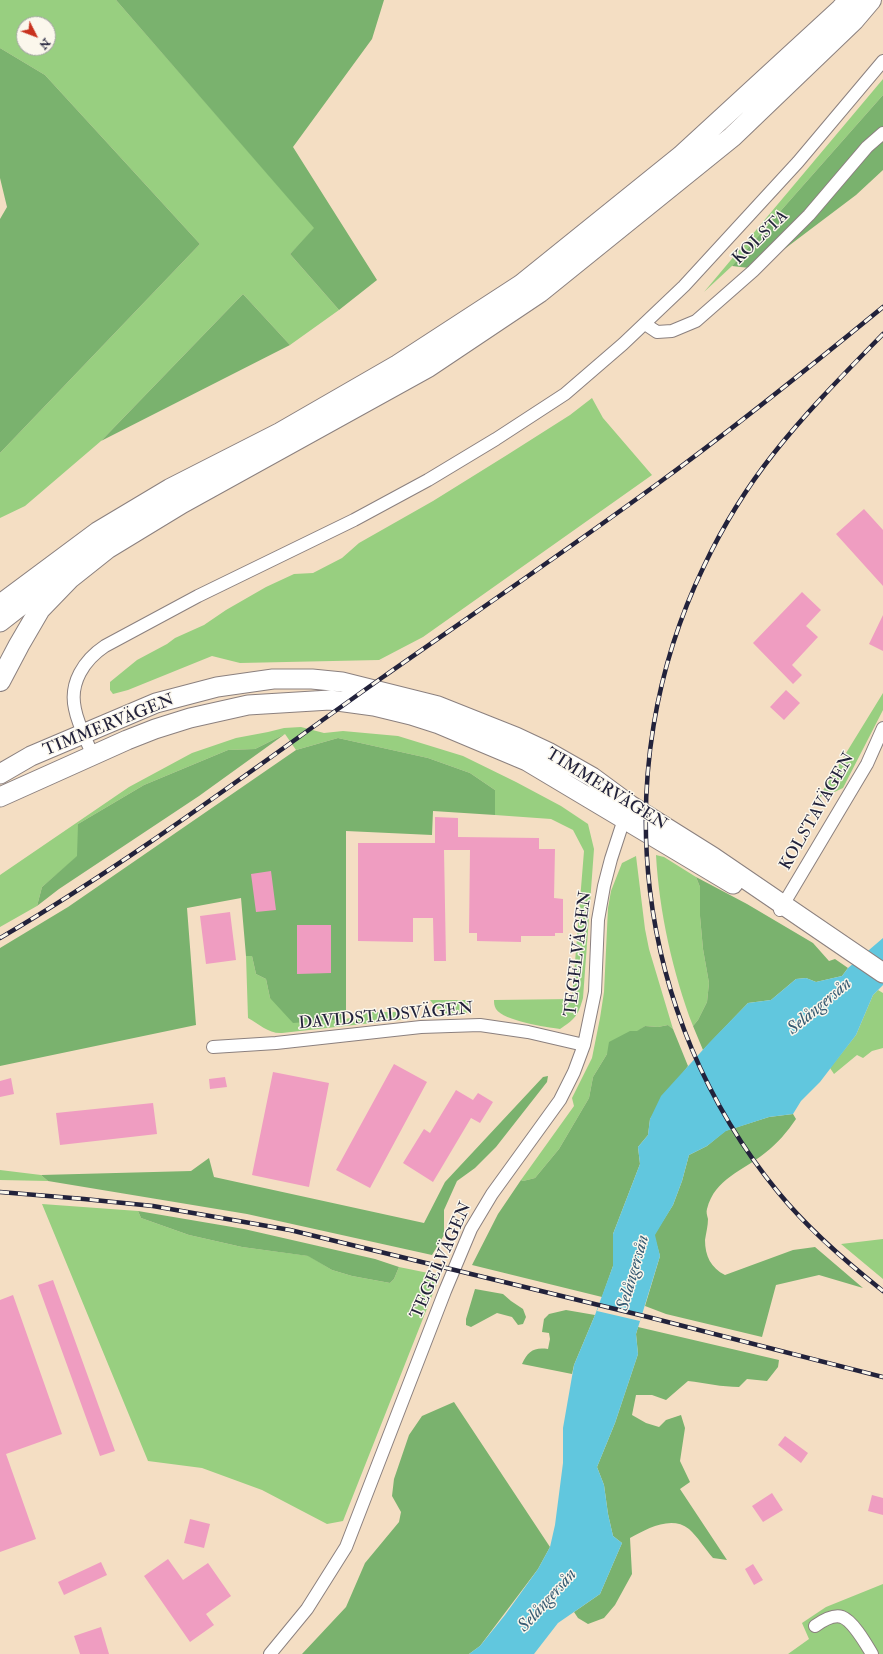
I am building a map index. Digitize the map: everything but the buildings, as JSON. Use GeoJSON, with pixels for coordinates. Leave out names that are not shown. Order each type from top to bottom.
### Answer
{"type":"FeatureCollection","features":[{"type":"Feature","properties":{"kind":"highway"},"geometry":{"type":"LineString","coordinates":[[0,605],[98,532],[170,489],[280,433],[398,365],[521,285],[681,156],[849,0]]}},
{"type":"Feature","properties":{"kind":"highway"},"geometry":{"type":"LineString","coordinates":[[0,680],[40,609],[69,579],[108,548],[182,503],[428,367],[540,292],[732,137],[854,20],[871,0]]}},
{"type":"Feature","properties":{"kind":"main road"},"geometry":{"type":"LineString","coordinates":[[0,622],[86,555],[168,506],[182,503]]}},
{"type":"Feature","properties":{"kind":"main road","name":"TIMMERVÄGEN"},"geometry":{"type":"LineString","coordinates":[[0,782],[36,757],[39,753],[156,703],[217,687],[273,679],[312,679],[342,682],[438,706],[516,737],[548,752],[592,777],[626,812]]}},
{"type":"Feature","properties":{"kind":"main road","name":"TIMMERVÄGEN"},"geometry":{"type":"LineString","coordinates":[[0,797],[155,729],[213,712],[248,705],[330,700],[374,706],[411,715],[475,738],[527,761],[713,857],[782,908],[883,973]]}},
{"type":"Feature","properties":{"kind":"main road"},"geometry":{"type":"LineString","coordinates":[[0,774],[39,753]]}},
{"type":"Feature","properties":{"kind":"street"},"geometry":{"type":"LineString","coordinates":[[93,756],[74,708],[76,685],[79,674],[93,654],[105,646],[198,596],[354,520],[428,480],[496,440],[565,394],[645,324],[684,286],[798,162],[882,63]]}},
{"type":"Feature","properties":{"kind":"street","name":"KOLSTA"},"geometry":{"type":"LineString","coordinates":[[645,324],[657,332],[672,331],[696,321],[752,271],[809,215],[867,147],[883,133]]}},
{"type":"Feature","properties":{"kind":"street","name":"KOLSTAVÄGEN"},"geometry":{"type":"LineString","coordinates":[[782,908],[867,764],[883,728]]}},
{"type":"Feature","properties":{"kind":"street","name":"TEGELVÄGEN"},"geometry":{"type":"LineString","coordinates":[[270,1654],[307,1608],[346,1547],[445,1291],[471,1229],[496,1187],[560,1100],[574,1072],[584,1045],[595,992],[600,906],[611,859],[626,812]]}},
{"type":"Feature","properties":{"kind":"street","name":"DAVIDSTADSVÄGEN"},"geometry":{"type":"LineString","coordinates":[[213,1047],[276,1043],[421,1027],[480,1025],[528,1032],[584,1045]]}},
{"type":"Feature","properties":{"kind":"street"},"geometry":{"type":"LineString","coordinates":[[815,1626],[834,1617],[842,1617],[853,1626],[865,1641],[872,1654]]}},
{"type":"Feature","properties":{"kind":"green space"},"geometry":{"type":"Polygon","coordinates":[[[0,0],[116,0],[315,228],[290,254],[339,310],[290,345],[243,294],[101,441],[25,506],[0,518],[0,453],[200,244],[45,75],[0,48],[0,0]]]}},
{"type":"Feature","properties":{"kind":"green space"},"geometry":{"type":"Polygon","coordinates":[[[116,0],[384,0],[372,39],[293,147],[377,280],[339,310],[290,254],[314,228],[116,0]]]}},
{"type":"Feature","properties":{"kind":"green space"},"geometry":{"type":"Polygon","coordinates":[[[0,48],[45,75],[200,244],[0,453],[0,219],[7,207],[0,178],[0,48]]]}},
{"type":"Feature","properties":{"kind":"green space"},"geometry":{"type":"Polygon","coordinates":[[[883,79],[883,95],[732,266],[704,292],[883,79]]]}},
{"type":"Feature","properties":{"kind":"green space"},"geometry":{"type":"Polygon","coordinates":[[[883,95],[883,170],[856,195],[758,269],[732,266],[883,95]]]}},
{"type":"Feature","properties":{"kind":"green space"},"geometry":{"type":"Polygon","coordinates":[[[243,294],[290,345],[101,441],[243,294]]]}},
{"type":"Feature","properties":{"kind":"green space"},"geometry":{"type":"Polygon","coordinates":[[[592,398],[603,418],[652,475],[423,637],[379,660],[240,663],[212,656],[128,690],[113,694],[110,690],[110,682],[137,660],[175,638],[204,625],[226,610],[266,587],[294,574],[313,573],[342,558],[359,543],[433,501],[507,455],[570,415],[592,398]]]}},
{"type":"Feature","properties":{"kind":"green space"},"geometry":{"type":"Polygon","coordinates":[[[883,693],[883,710],[843,788],[819,797],[883,693]]]}},
{"type":"Feature","properties":{"kind":"green space"},"geometry":{"type":"Polygon","coordinates":[[[301,727],[324,733],[343,731],[398,736],[463,756],[561,806],[588,824],[594,849],[583,998],[573,1020],[560,1029],[526,1023],[507,1017],[500,1013],[495,1008],[494,1000],[572,999],[584,851],[573,830],[551,819],[495,815],[495,790],[470,773],[428,758],[338,738],[296,750],[285,734],[255,749],[228,750],[144,785],[78,824],[78,856],[42,887],[37,906],[0,927],[0,875],[129,787],[192,753],[236,738],[284,728],[301,727]]]}},
{"type":"Feature","properties":{"kind":"green space"},"geometry":{"type":"Polygon","coordinates":[[[285,734],[199,796],[59,889],[37,906],[42,887],[77,856],[78,824],[144,785],[228,750],[255,749],[285,734]]]}},
{"type":"Feature","properties":{"kind":"green space"},"geometry":{"type":"Polygon","coordinates":[[[338,738],[428,758],[470,773],[495,790],[495,815],[433,811],[432,835],[346,831],[346,1019],[293,1023],[270,998],[266,979],[256,974],[252,956],[246,956],[241,898],[187,908],[196,1025],[0,1066],[0,948],[68,907],[296,750],[338,738]]]}},
{"type":"Feature","properties":{"kind":"green space"},"geometry":{"type":"Polygon","coordinates":[[[656,855],[664,857],[696,877],[700,887],[700,916],[703,949],[709,983],[707,1002],[698,1020],[693,1026],[679,985],[668,942],[660,898],[656,855]]]}},
{"type":"Feature","properties":{"kind":"green space"},"geometry":{"type":"Polygon","coordinates":[[[636,856],[649,949],[673,1029],[668,1025],[658,1027],[645,1026],[607,1054],[593,1077],[589,1098],[559,1149],[535,1178],[523,1181],[521,1180],[574,1106],[572,1098],[592,1058],[604,992],[608,908],[611,891],[622,863],[636,856]]]}},
{"type":"Feature","properties":{"kind":"green space"},"geometry":{"type":"Polygon","coordinates":[[[696,877],[747,904],[813,943],[829,961],[835,959],[848,968],[842,976],[816,982],[806,978],[796,979],[771,1000],[748,1003],[703,1050],[693,1026],[698,1020],[707,1002],[709,983],[703,949],[700,916],[700,887],[696,877]]]}},
{"type":"Feature","properties":{"kind":"green space"},"geometry":{"type":"Polygon","coordinates":[[[246,956],[252,956],[256,974],[266,979],[270,998],[346,1019],[371,1012],[404,1012],[404,1018],[399,1020],[282,1033],[273,1032],[248,1018],[246,956]]]}},
{"type":"Feature","properties":{"kind":"green space"},"geometry":{"type":"Polygon","coordinates":[[[878,990],[883,993],[883,1048],[872,1051],[863,1058],[857,1055],[834,1074],[830,1068],[856,1035],[873,995],[878,990]]]}},
{"type":"Feature","properties":{"kind":"green space"},"geometry":{"type":"Polygon","coordinates":[[[430,1000],[471,1000],[469,1012],[451,1015],[443,1013],[430,1000]]]}},
{"type":"Feature","properties":{"kind":"green space"},"geometry":{"type":"Polygon","coordinates":[[[668,1025],[673,1029],[688,1066],[650,1119],[648,1135],[638,1147],[640,1164],[613,1234],[613,1266],[602,1297],[472,1265],[498,1214],[521,1180],[523,1181],[535,1178],[559,1149],[589,1098],[593,1077],[607,1054],[609,1042],[630,1031],[637,1031],[645,1026],[658,1027],[668,1025]]]}},
{"type":"Feature","properties":{"kind":"green space"},"geometry":{"type":"Polygon","coordinates":[[[548,1076],[547,1082],[496,1147],[475,1168],[457,1181],[444,1210],[444,1235],[432,1255],[247,1214],[48,1181],[41,1175],[191,1171],[209,1158],[214,1177],[424,1223],[445,1182],[543,1077],[548,1076]]]}},
{"type":"Feature","properties":{"kind":"green space"},"geometry":{"type":"Polygon","coordinates":[[[793,1114],[796,1119],[786,1133],[765,1153],[723,1182],[711,1198],[707,1209],[708,1222],[705,1240],[706,1251],[710,1261],[716,1269],[725,1275],[793,1250],[815,1247],[863,1288],[819,1275],[776,1285],[762,1337],[666,1314],[645,1306],[660,1256],[654,1235],[673,1205],[682,1181],[689,1155],[707,1146],[725,1131],[769,1117],[793,1114]]]}},
{"type":"Feature","properties":{"kind":"green space"},"geometry":{"type":"Polygon","coordinates":[[[0,1170],[41,1175],[48,1181],[0,1180],[0,1170]]]}},
{"type":"Feature","properties":{"kind":"green space"},"geometry":{"type":"Polygon","coordinates":[[[42,1204],[138,1211],[141,1218],[189,1235],[242,1247],[309,1256],[332,1270],[352,1276],[390,1283],[394,1279],[399,1267],[438,1275],[439,1278],[343,1521],[327,1524],[262,1490],[202,1468],[148,1461],[42,1204]]]}},
{"type":"Feature","properties":{"kind":"green space"},"geometry":{"type":"Polygon","coordinates":[[[138,1211],[244,1229],[375,1259],[399,1267],[394,1279],[390,1283],[352,1276],[332,1270],[308,1256],[242,1247],[189,1235],[141,1218],[138,1211]]]}},
{"type":"Feature","properties":{"kind":"green space"},"geometry":{"type":"Polygon","coordinates":[[[883,1239],[883,1279],[841,1244],[883,1239]]]}},
{"type":"Feature","properties":{"kind":"green space"},"geometry":{"type":"Polygon","coordinates":[[[475,1289],[503,1294],[523,1309],[526,1317],[523,1324],[518,1325],[512,1317],[497,1313],[471,1327],[466,1325],[466,1319],[475,1289]]]}},
{"type":"Feature","properties":{"kind":"green space"},"geometry":{"type":"Polygon","coordinates":[[[566,1310],[595,1315],[574,1365],[572,1374],[522,1364],[529,1353],[535,1349],[548,1349],[550,1339],[549,1333],[542,1332],[544,1319],[549,1314],[566,1310]]]}},
{"type":"Feature","properties":{"kind":"green space"},"geometry":{"type":"Polygon","coordinates":[[[638,1327],[779,1360],[778,1367],[767,1381],[747,1379],[739,1387],[720,1386],[688,1381],[666,1400],[652,1395],[636,1395],[632,1415],[646,1423],[659,1427],[666,1420],[681,1415],[685,1428],[680,1461],[690,1482],[680,1489],[727,1560],[713,1558],[692,1532],[682,1525],[667,1523],[644,1531],[630,1538],[632,1574],[615,1605],[604,1618],[588,1624],[578,1618],[574,1612],[600,1594],[622,1543],[613,1536],[604,1485],[597,1467],[615,1423],[638,1354],[636,1334],[638,1327]]]}},
{"type":"Feature","properties":{"kind":"green space"},"geometry":{"type":"Polygon","coordinates":[[[454,1402],[550,1547],[538,1569],[480,1646],[469,1654],[302,1654],[346,1607],[365,1563],[399,1522],[401,1512],[392,1496],[394,1479],[409,1435],[422,1416],[454,1402]]]}},
{"type":"Feature","properties":{"kind":"green space"},"geometry":{"type":"Polygon","coordinates":[[[883,1584],[883,1654],[788,1654],[809,1639],[802,1623],[826,1607],[883,1584]]]}},
{"type":"Feature","properties":{"kind":"water","name":"Selångersån"},"geometry":{"type":"Polygon","coordinates":[[[883,938],[883,985],[873,995],[856,1035],[820,1082],[801,1101],[793,1114],[769,1117],[726,1131],[707,1146],[689,1155],[682,1181],[673,1205],[655,1235],[660,1256],[636,1334],[638,1354],[615,1423],[597,1467],[604,1485],[613,1536],[622,1543],[600,1594],[558,1623],[534,1654],[469,1654],[480,1646],[505,1615],[538,1569],[550,1547],[555,1525],[563,1463],[563,1428],[574,1365],[595,1315],[613,1266],[613,1234],[640,1164],[638,1147],[648,1135],[650,1119],[661,1096],[748,1003],[771,1000],[796,979],[806,978],[816,982],[842,976],[848,968],[883,938]]]}},
{"type":"Feature","properties":{"kind":"pier"},"geometry":{"type":"Polygon","coordinates":[[[599,1305],[642,1315],[640,1321],[597,1311],[599,1305]]]}},
{"type":"Feature","properties":{"kind":"railway"},"geometry":{"type":"LineString","coordinates":[[0,938],[98,877],[194,812],[664,479],[802,373],[883,307]]}},
{"type":"Feature","properties":{"kind":"railway"},"geometry":{"type":"LineString","coordinates":[[883,334],[813,407],[774,453],[745,493],[711,551],[673,645],[654,726],[646,808],[650,890],[665,971],[692,1049],[729,1123],[778,1192],[802,1219],[828,1244],[883,1291]]}},
{"type":"Feature","properties":{"kind":"railway"},"geometry":{"type":"LineString","coordinates":[[0,1192],[153,1206],[290,1230],[648,1317],[883,1377]]}}]}
